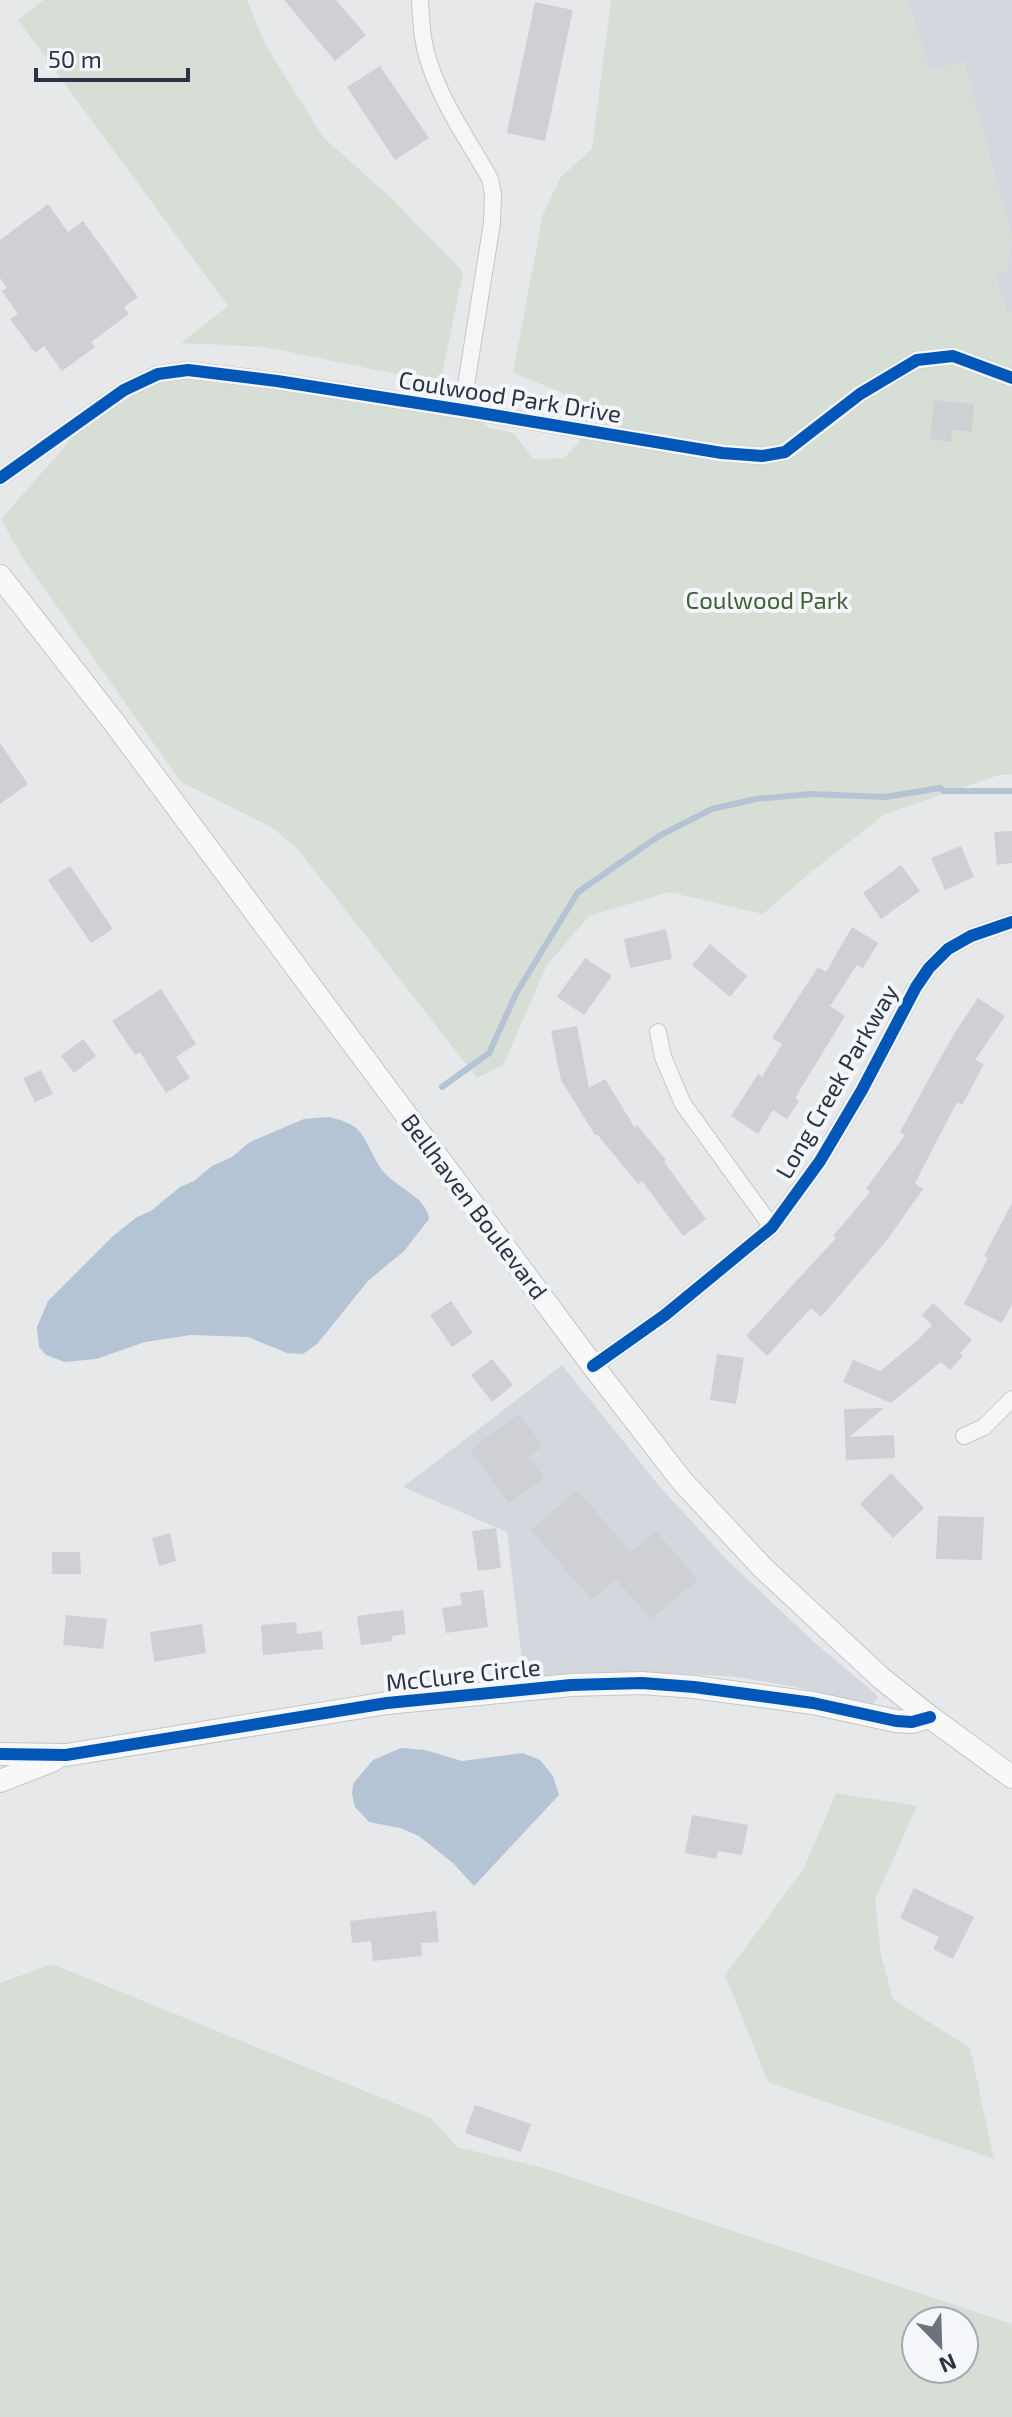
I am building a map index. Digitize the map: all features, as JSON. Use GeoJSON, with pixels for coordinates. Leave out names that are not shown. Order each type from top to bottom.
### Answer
{"type":"FeatureCollection","features":[{"type":"Feature","properties":{"kind":"main road","name":"Bellhaven Boulevard"},"geometry":{"type":"LineString","coordinates":[[0,576],[122,734],[674,1472],[763,1568],[881,1678],[1012,1777]]}},
{"type":"Feature","properties":{"kind":"main road","name":"McClure Circle"},"geometry":{"type":"LineString","coordinates":[[0,1754],[66,1755],[387,1703],[571,1685],[642,1683],[694,1687],[813,1703],[896,1721],[912,1722],[930,1717]]}},
{"type":"Feature","properties":{"kind":"main road"},"geometry":{"type":"LineString","coordinates":[[0,1781],[66,1755]]}},
{"type":"Feature","properties":{"kind":"street"},"geometry":{"type":"LineString","coordinates":[[420,0],[422,31],[436,82],[490,179],[493,194],[492,223],[462,410]]}},
{"type":"Feature","properties":{"kind":"street","name":"Coulwood Park Drive"},"geometry":{"type":"LineString","coordinates":[[0,478],[124,390],[158,374],[188,370],[277,381],[722,453],[762,456],[785,452],[860,394],[917,360],[953,356],[1012,378]]}},
{"type":"Feature","properties":{"kind":"street","name":"Long Creek Parkway"},"geometry":{"type":"LineString","coordinates":[[593,1366],[665,1315],[772,1227],[820,1161],[929,968],[948,949],[971,936],[1012,922]]}},
{"type":"Feature","properties":{"kind":"street"},"geometry":{"type":"LineString","coordinates":[[658,1032],[663,1057],[683,1104],[772,1227]]}},
{"type":"Feature","properties":{"kind":"street"},"geometry":{"type":"LineString","coordinates":[[964,1436],[984,1427],[1012,1399]]}},
{"type":"Feature","properties":{"kind":"shaded area"},"geometry":{"type":"Polygon","coordinates":[[[907,0],[1012,0],[1012,313],[1007,312],[907,0]]]}},
{"type":"Feature","properties":{"kind":"shaded area"},"geometry":{"type":"Polygon","coordinates":[[[562,1365],[660,1487],[726,1559],[815,1643],[876,1694],[878,1698],[874,1703],[866,1706],[796,1687],[737,1677],[668,1673],[524,1677],[507,1532],[403,1487],[562,1365]]]}},
{"type":"Feature","properties":{"kind":"green space"},"geometry":{"type":"Polygon","coordinates":[[[44,0],[247,0],[266,46],[323,137],[391,198],[463,272],[442,375],[433,380],[406,376],[265,347],[181,343],[228,306],[18,20],[44,0]]]}},
{"type":"Feature","properties":{"kind":"green space","name":"Coulwood Park"},"geometry":{"type":"Polygon","coordinates":[[[611,0],[907,0],[930,71],[964,60],[1012,237],[1007,272],[995,276],[1007,312],[1012,313],[1012,775],[1002,774],[885,814],[763,914],[669,892],[589,916],[547,965],[503,1065],[477,1078],[297,848],[271,827],[181,782],[22,557],[1,519],[99,408],[158,374],[462,410],[490,428],[513,433],[534,459],[564,458],[579,442],[579,409],[561,392],[513,373],[543,214],[561,177],[592,149],[611,0]]]}},
{"type":"Feature","properties":{"kind":"green space"},"geometry":{"type":"Polygon","coordinates":[[[836,1793],[917,1806],[875,1899],[881,1955],[893,1999],[970,2048],[994,2159],[768,2082],[725,1975],[803,1870],[836,1793]]]}},
{"type":"Feature","properties":{"kind":"green space"},"geometry":{"type":"Polygon","coordinates":[[[52,1964],[431,2118],[457,2147],[547,2169],[955,2305],[900,2305],[900,2385],[980,2385],[980,2313],[1012,2324],[1012,2417],[0,2417],[0,1983],[52,1964]]]}},
{"type":"Feature","properties":{"kind":"water"},"geometry":{"type":"Polygon","coordinates":[[[328,1117],[346,1122],[360,1132],[382,1170],[423,1204],[429,1219],[404,1251],[368,1281],[317,1344],[303,1354],[287,1353],[248,1337],[191,1335],[145,1342],[96,1359],[65,1362],[46,1355],[39,1347],[37,1327],[48,1301],[113,1236],[180,1187],[232,1157],[250,1142],[304,1119],[328,1117]]]}},
{"type":"Feature","properties":{"kind":"water"},"geometry":{"type":"Polygon","coordinates":[[[401,1748],[425,1750],[462,1761],[523,1753],[540,1760],[553,1776],[559,1795],[474,1886],[453,1863],[419,1836],[400,1828],[369,1822],[355,1807],[353,1784],[373,1760],[401,1748]]]}},
{"type":"Feature","properties":{"kind":"building"},"geometry":{"type":"Polygon","coordinates":[[[284,0],[336,0],[366,35],[335,61],[284,0]]]}},
{"type":"Feature","properties":{"kind":"building"},"geometry":{"type":"Polygon","coordinates":[[[535,2],[573,10],[545,141],[507,133],[535,2]]]}},
{"type":"Feature","properties":{"kind":"building"},"geometry":{"type":"Polygon","coordinates":[[[380,66],[429,138],[395,160],[347,87],[380,66]]]}},
{"type":"Feature","properties":{"kind":"building"},"geometry":{"type":"Polygon","coordinates":[[[48,204],[68,232],[83,221],[138,297],[124,307],[129,314],[91,342],[95,347],[62,371],[44,346],[35,353],[10,319],[18,314],[2,291],[7,288],[0,278],[0,240],[48,204]]]}},
{"type":"Feature","properties":{"kind":"building"},"geometry":{"type":"Polygon","coordinates":[[[934,400],[974,404],[972,432],[952,430],[951,442],[930,439],[934,400]]]}},
{"type":"Feature","properties":{"kind":"building"},"geometry":{"type":"Polygon","coordinates":[[[0,743],[28,784],[0,804],[0,743]]]}},
{"type":"Feature","properties":{"kind":"building"},"geometry":{"type":"Polygon","coordinates":[[[1012,831],[1012,863],[997,865],[994,832],[1012,831]]]}},
{"type":"Feature","properties":{"kind":"building"},"geometry":{"type":"Polygon","coordinates":[[[961,846],[974,877],[945,890],[931,858],[961,846]]]}},
{"type":"Feature","properties":{"kind":"building"},"geometry":{"type":"Polygon","coordinates":[[[901,865],[920,891],[881,919],[863,893],[901,865]]]}},
{"type":"Feature","properties":{"kind":"building"},"geometry":{"type":"Polygon","coordinates":[[[70,866],[113,929],[91,943],[48,880],[70,866]]]}},
{"type":"Feature","properties":{"kind":"building"},"geometry":{"type":"Polygon","coordinates":[[[852,927],[878,943],[863,968],[857,965],[830,1006],[845,1016],[795,1098],[799,1101],[787,1119],[773,1110],[758,1134],[731,1116],[758,1074],[762,1077],[782,1044],[772,1038],[818,967],[826,972],[852,927]]]}},
{"type":"Feature","properties":{"kind":"building"},"geometry":{"type":"Polygon","coordinates":[[[666,929],[672,959],[630,968],[624,939],[666,929]]]}},
{"type":"Feature","properties":{"kind":"building"},"geometry":{"type":"Polygon","coordinates":[[[710,944],[747,976],[730,997],[692,965],[710,944]]]}},
{"type":"Feature","properties":{"kind":"building"},"geometry":{"type":"Polygon","coordinates":[[[585,958],[612,976],[584,1015],[557,997],[585,958]]]}},
{"type":"Feature","properties":{"kind":"building"},"geometry":{"type":"Polygon","coordinates":[[[161,989],[196,1044],[176,1057],[190,1078],[166,1093],[140,1052],[135,1055],[112,1021],[161,989]]]}},
{"type":"Feature","properties":{"kind":"building"},"geometry":{"type":"Polygon","coordinates":[[[978,998],[1005,1016],[975,1060],[984,1064],[962,1105],[957,1102],[915,1183],[923,1189],[887,1240],[821,1317],[811,1308],[767,1356],[746,1336],[836,1238],[833,1236],[870,1192],[866,1189],[905,1135],[900,1132],[954,1034],[978,998]]]}},
{"type":"Feature","properties":{"kind":"building"},"geometry":{"type":"Polygon","coordinates":[[[577,1026],[589,1088],[605,1079],[635,1128],[637,1125],[666,1160],[664,1162],[706,1219],[683,1236],[642,1181],[638,1184],[595,1135],[561,1080],[551,1031],[577,1026]]]}},
{"type":"Feature","properties":{"kind":"building"},"geometry":{"type":"Polygon","coordinates":[[[83,1039],[96,1056],[74,1073],[61,1056],[83,1039]]]}},
{"type":"Feature","properties":{"kind":"building"},"geometry":{"type":"Polygon","coordinates":[[[41,1070],[53,1094],[35,1102],[23,1078],[41,1070]]]}},
{"type":"Feature","properties":{"kind":"building"},"geometry":{"type":"Polygon","coordinates":[[[1012,1203],[1012,1304],[1002,1323],[964,1304],[988,1258],[984,1256],[1012,1203]]]}},
{"type":"Feature","properties":{"kind":"building"},"geometry":{"type":"Polygon","coordinates":[[[451,1301],[473,1333],[452,1347],[430,1315],[451,1301]]]}},
{"type":"Feature","properties":{"kind":"building"},"geometry":{"type":"Polygon","coordinates":[[[933,1303],[972,1340],[950,1370],[941,1362],[891,1403],[843,1382],[853,1360],[880,1371],[918,1340],[932,1325],[922,1315],[933,1303]]]}},
{"type":"Feature","properties":{"kind":"building"},"geometry":{"type":"Polygon","coordinates":[[[717,1354],[744,1358],[736,1404],[710,1400],[717,1354]]]}},
{"type":"Feature","properties":{"kind":"building"},"geometry":{"type":"Polygon","coordinates":[[[492,1359],[513,1385],[492,1402],[471,1375],[492,1359]]]}},
{"type":"Feature","properties":{"kind":"building"},"geometry":{"type":"Polygon","coordinates":[[[884,1408],[849,1437],[894,1435],[895,1458],[846,1460],[844,1409],[884,1408]]]}},
{"type":"Feature","properties":{"kind":"building"},"geometry":{"type":"Polygon","coordinates":[[[519,1414],[543,1446],[528,1457],[544,1478],[509,1503],[470,1450],[519,1414]]]}},
{"type":"Feature","properties":{"kind":"building"},"geometry":{"type":"Polygon","coordinates":[[[891,1473],[924,1508],[893,1538],[860,1504],[891,1473]]]}},
{"type":"Feature","properties":{"kind":"building"},"geometry":{"type":"Polygon","coordinates":[[[577,1490],[631,1552],[656,1531],[698,1580],[651,1619],[616,1579],[592,1600],[531,1530],[577,1490]]]}},
{"type":"Feature","properties":{"kind":"building"},"geometry":{"type":"Polygon","coordinates":[[[938,1516],[984,1517],[982,1560],[936,1559],[938,1516]]]}},
{"type":"Feature","properties":{"kind":"building"},"geometry":{"type":"Polygon","coordinates":[[[496,1528],[501,1568],[478,1571],[472,1531],[496,1528]]]}},
{"type":"Feature","properties":{"kind":"building"},"geometry":{"type":"Polygon","coordinates":[[[170,1533],[176,1561],[159,1566],[152,1538],[170,1533]]]}},
{"type":"Feature","properties":{"kind":"building"},"geometry":{"type":"Polygon","coordinates":[[[52,1552],[80,1552],[81,1574],[52,1574],[52,1552]]]}},
{"type":"Feature","properties":{"kind":"building"},"geometry":{"type":"Polygon","coordinates":[[[483,1590],[488,1627],[446,1633],[442,1608],[462,1605],[460,1593],[483,1590]]]}},
{"type":"Feature","properties":{"kind":"building"},"geometry":{"type":"Polygon","coordinates":[[[403,1610],[406,1634],[392,1636],[392,1641],[361,1645],[357,1616],[403,1610]]]}},
{"type":"Feature","properties":{"kind":"building"},"geometry":{"type":"Polygon","coordinates":[[[66,1615],[107,1619],[103,1649],[63,1645],[66,1615]]]}},
{"type":"Feature","properties":{"kind":"building"},"geometry":{"type":"Polygon","coordinates":[[[296,1622],[297,1634],[322,1631],[323,1649],[263,1655],[261,1625],[296,1622]]]}},
{"type":"Feature","properties":{"kind":"building"},"geometry":{"type":"Polygon","coordinates":[[[202,1624],[206,1653],[154,1662],[150,1632],[202,1624]]]}},
{"type":"Feature","properties":{"kind":"building"},"geometry":{"type":"Polygon","coordinates":[[[692,1815],[748,1825],[742,1855],[718,1851],[716,1859],[685,1853],[692,1815]]]}},
{"type":"Feature","properties":{"kind":"building"},"geometry":{"type":"Polygon","coordinates":[[[914,1888],[974,1917],[953,1959],[933,1949],[939,1937],[900,1918],[914,1888]]]}},
{"type":"Feature","properties":{"kind":"building"},"geometry":{"type":"Polygon","coordinates":[[[436,1911],[439,1942],[421,1943],[422,1956],[373,1961],[371,1941],[352,1943],[350,1921],[436,1911]]]}},
{"type":"Feature","properties":{"kind":"building"},"geometry":{"type":"Polygon","coordinates":[[[475,2105],[531,2124],[521,2152],[465,2133],[475,2105]]]}},
{"type":"Feature","properties":{"kind":"waterway"},"geometry":{"type":"LineString","coordinates":[[442,1087],[489,1053],[517,992],[578,892],[659,836],[712,809],[756,799],[810,794],[885,797],[940,788],[944,791],[1012,791]]}},
{"type":"Feature","properties":{"kind":"cycle path"},"geometry":{"type":"LineString","coordinates":[[0,478],[124,390],[158,374],[188,370],[277,381],[722,453],[762,456],[785,452],[860,394],[917,360],[953,356],[1012,378]]}},
{"type":"Feature","properties":{"kind":"cycle path"},"geometry":{"type":"LineString","coordinates":[[593,1366],[665,1315],[772,1227],[820,1161],[929,968],[948,949],[971,936],[1012,922]]}},
{"type":"Feature","properties":{"kind":"cycle path"},"geometry":{"type":"LineString","coordinates":[[0,1754],[66,1755],[387,1703],[571,1685],[642,1683],[694,1687],[813,1703],[896,1721],[912,1722],[930,1717]]}}]}
